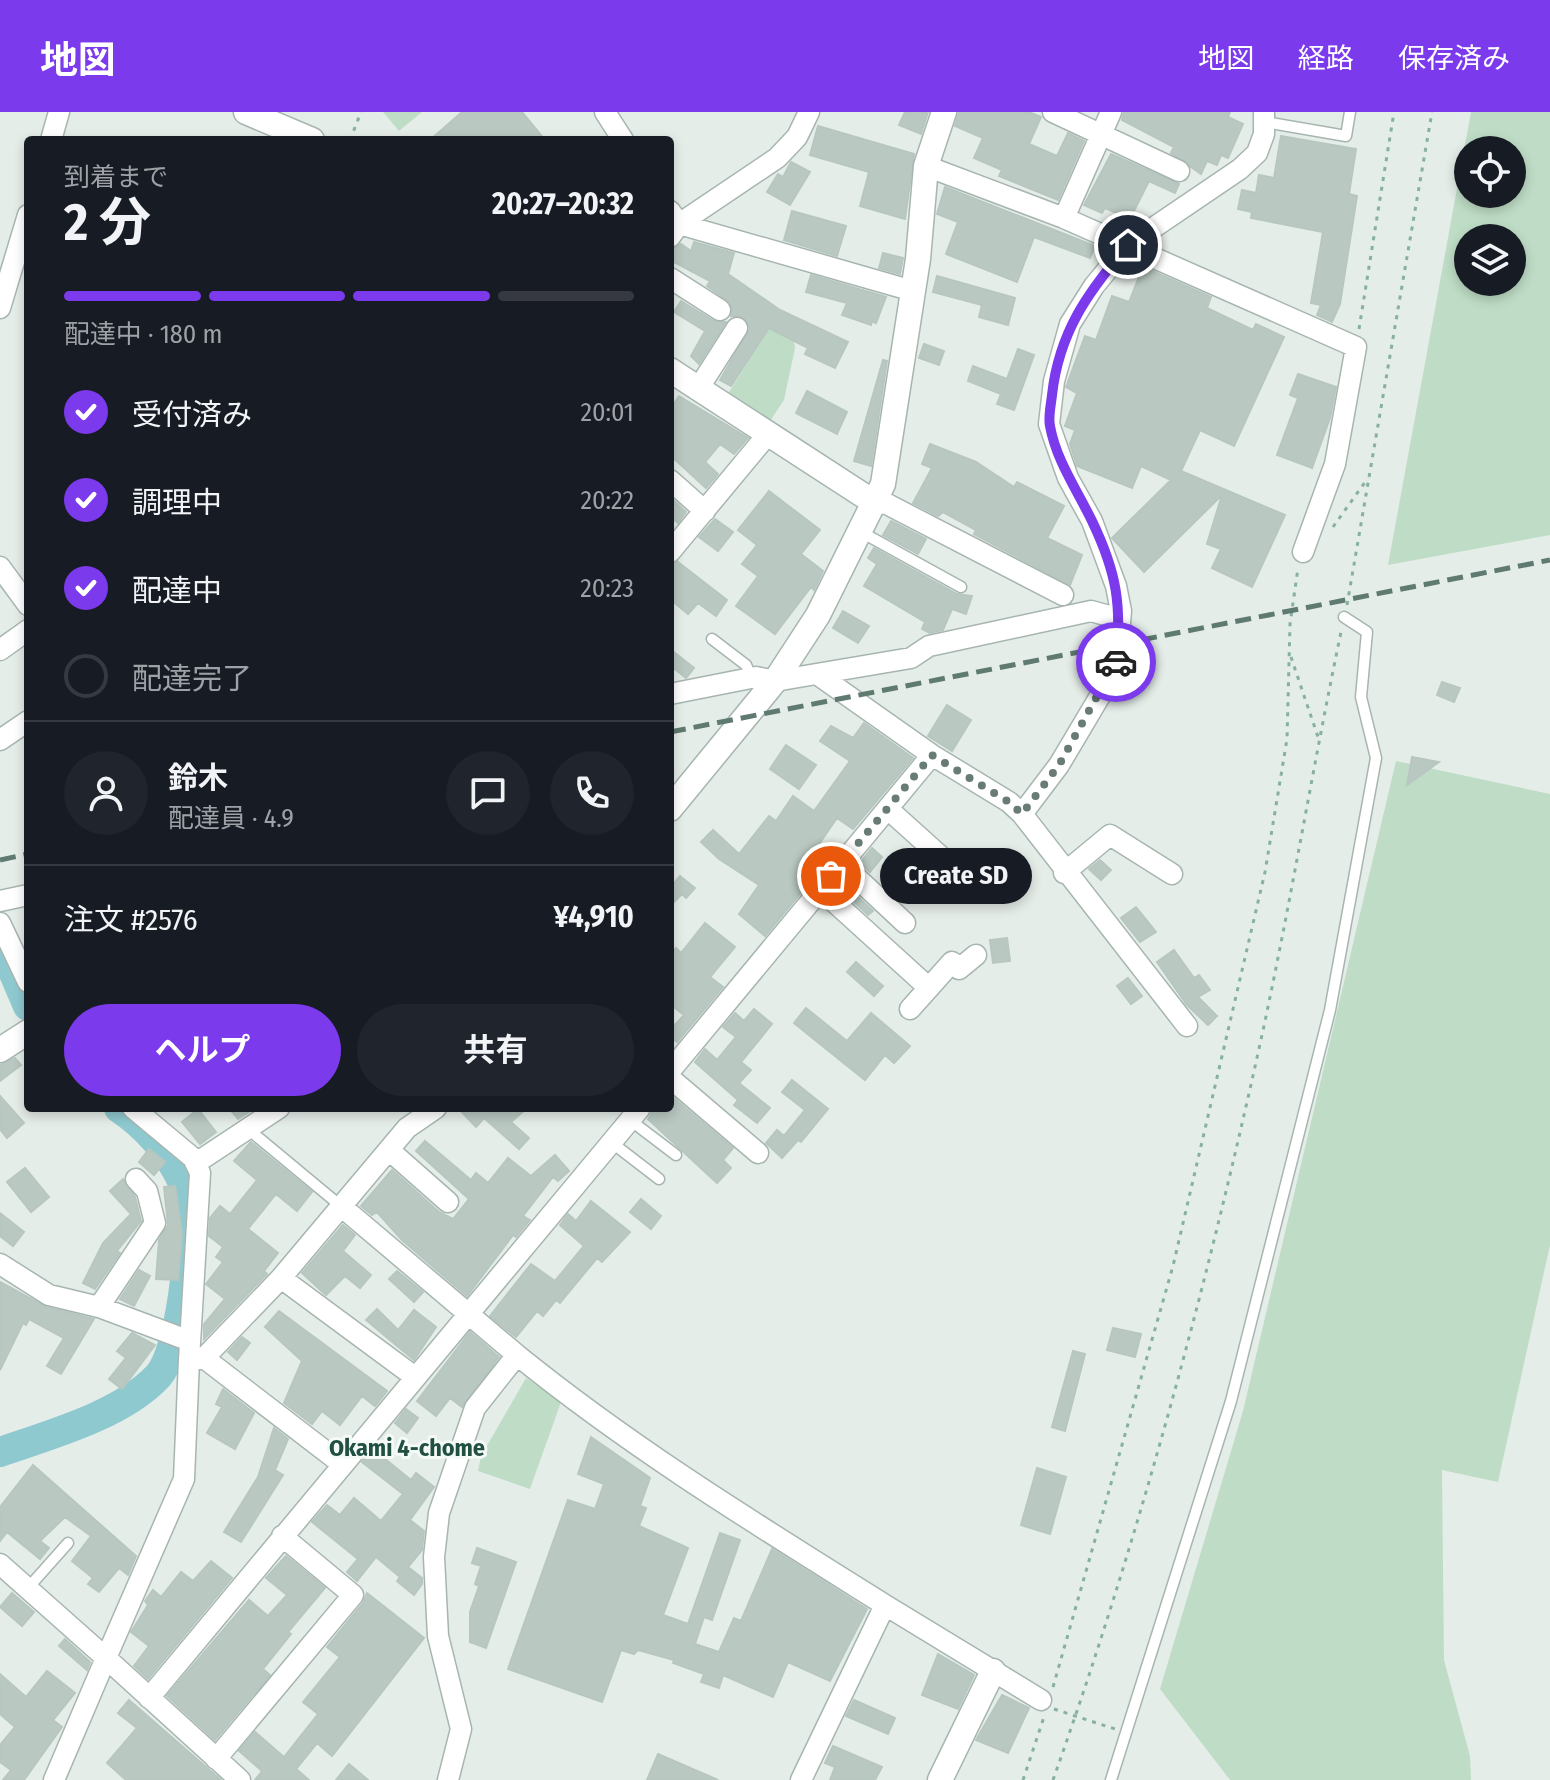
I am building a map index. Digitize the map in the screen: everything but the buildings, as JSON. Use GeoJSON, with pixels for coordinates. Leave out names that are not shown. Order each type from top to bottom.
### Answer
{"type":"FeatureCollection","features":[{"type":"Feature","properties":{"kind":"street"},"geometry":{"type":"LineString","coordinates":[[52,136],[59,112]]}},
{"type":"Feature","properties":{"kind":"street"},"geometry":{"type":"LineString","coordinates":[[246,112],[291,120],[308,136]]}},
{"type":"Feature","properties":{"kind":"street"},"geometry":{"type":"LineString","coordinates":[[674,223],[777,158],[797,137],[809,112]]}},
{"type":"Feature","properties":{"kind":"street"},"geometry":{"type":"LineString","coordinates":[[674,803],[763,679],[818,615],[875,503],[887,460],[913,291],[926,166],[944,112]]}},
{"type":"Feature","properties":{"kind":"street"},"geometry":{"type":"LineString","coordinates":[[1053,112],[1179,171]]}},
{"type":"Feature","properties":{"kind":"street"},"geometry":{"type":"LineString","coordinates":[[1064,218],[1111,112]]}},
{"type":"Feature","properties":{"kind":"street"},"geometry":{"type":"LineString","coordinates":[[1022,814],[1059,765],[1116,669],[1120,619],[1116,586],[1092,521],[1068,478],[1049,424],[1054,381],[1070,324],[1094,286],[1128,245],[1240,169],[1257,153],[1264,117]]}},
{"type":"Feature","properties":{"kind":"street"},"geometry":{"type":"LineString","coordinates":[[926,166],[1064,218],[1356,347],[1335,464],[1303,552]]}},
{"type":"Feature","properties":{"kind":"street"},"geometry":{"type":"LineString","coordinates":[[674,224],[913,291]]}},
{"type":"Feature","properties":{"kind":"street"},"geometry":{"type":"LineString","coordinates":[[0,308],[24,228]]}},
{"type":"Feature","properties":{"kind":"street"},"geometry":{"type":"LineString","coordinates":[[674,281],[720,310]]}},
{"type":"Feature","properties":{"kind":"street"},"geometry":{"type":"LineString","coordinates":[[698,389],[737,328]]}},
{"type":"Feature","properties":{"kind":"street"},"geometry":{"type":"LineString","coordinates":[[674,373],[875,503],[887,504],[964,536],[1063,595]]}},
{"type":"Feature","properties":{"kind":"street"},"geometry":{"type":"LineString","coordinates":[[674,547],[768,434]]}},
{"type":"Feature","properties":{"kind":"street"},"geometry":{"type":"LineString","coordinates":[[674,484],[705,511]]}},
{"type":"Feature","properties":{"kind":"street"},"geometry":{"type":"LineString","coordinates":[[0,567],[24,600]]}},
{"type":"Feature","properties":{"kind":"street"},"geometry":{"type":"LineString","coordinates":[[674,693],[911,658],[929,646],[1091,611],[1120,619]]}},
{"type":"Feature","properties":{"kind":"street"},"geometry":{"type":"LineString","coordinates":[[0,650],[24,633]]}},
{"type":"Feature","properties":{"kind":"street"},"geometry":{"type":"LineString","coordinates":[[817,674],[932,755],[1009,802],[1022,814],[1064,873],[1187,1026]]}},
{"type":"Feature","properties":{"kind":"street"},"geometry":{"type":"LineString","coordinates":[[0,740],[24,724]]}},
{"type":"Feature","properties":{"kind":"street"},"geometry":{"type":"LineString","coordinates":[[674,1066],[932,755]]}},
{"type":"Feature","properties":{"kind":"street"},"geometry":{"type":"LineString","coordinates":[[888,809],[962,870]]}},
{"type":"Feature","properties":{"kind":"street"},"geometry":{"type":"LineString","coordinates":[[1064,873],[1116,829],[1164,862]]}},
{"type":"Feature","properties":{"kind":"street"},"geometry":{"type":"LineString","coordinates":[[841,863],[905,923]]}},
{"type":"Feature","properties":{"kind":"street"},"geometry":{"type":"LineString","coordinates":[[820,889],[929,988]]}},
{"type":"Feature","properties":{"kind":"street"},"geometry":{"type":"LineString","coordinates":[[0,901],[24,896]]}},
{"type":"Feature","properties":{"kind":"street"},"geometry":{"type":"LineString","coordinates":[[0,923],[24,974]]}},
{"type":"Feature","properties":{"kind":"street"},"geometry":{"type":"LineString","coordinates":[[910,1009],[952,962],[959,969],[976,955]]}},
{"type":"Feature","properties":{"kind":"street"},"geometry":{"type":"LineString","coordinates":[[0,1050],[24,1035]]}},
{"type":"Feature","properties":{"kind":"street"},"geometry":{"type":"LineString","coordinates":[[674,1081],[758,1153]]}},
{"type":"Feature","properties":{"kind":"street"},"geometry":{"type":"LineString","coordinates":[[54,1780],[184,1479],[194,1353],[200,1173],[196,1163],[138,1112]]}},
{"type":"Feature","properties":{"kind":"street"},"geometry":{"type":"LineString","coordinates":[[196,1163],[273,1112]]}},
{"type":"Feature","properties":{"kind":"street"},"geometry":{"type":"LineString","coordinates":[[194,1353],[281,1278],[407,1128],[430,1112]]}},
{"type":"Feature","properties":{"kind":"street"},"geometry":{"type":"LineString","coordinates":[[149,1698],[635,1114]]}},
{"type":"Feature","properties":{"kind":"street"},"geometry":{"type":"LineString","coordinates":[[389,1150],[436,1197]]}},
{"type":"Feature","properties":{"kind":"street"},"geometry":{"type":"LineString","coordinates":[[99,1307],[138,1256],[155,1223],[147,1183]]}},
{"type":"Feature","properties":{"kind":"street"},"geometry":{"type":"LineString","coordinates":[[342,1207],[588,1413],[692,1485],[993,1671],[1049,1701]]}},
{"type":"Feature","properties":{"kind":"street"},"geometry":{"type":"LineString","coordinates":[[0,1264],[49,1295],[99,1307],[194,1353],[342,1464]]}},
{"type":"Feature","properties":{"kind":"street"},"geometry":{"type":"LineString","coordinates":[[281,1278],[415,1377]]}},
{"type":"Feature","properties":{"kind":"street"},"geometry":{"type":"LineString","coordinates":[[448,1780],[461,1729],[438,1636],[434,1557],[439,1513],[475,1408],[517,1355]]}},
{"type":"Feature","properties":{"kind":"street"},"geometry":{"type":"LineString","coordinates":[[216,1759],[353,1595],[282,1536]]}},
{"type":"Feature","properties":{"kind":"street"},"geometry":{"type":"LineString","coordinates":[[3,1572],[28,1588],[240,1780]]}},
{"type":"Feature","properties":{"kind":"street"},"geometry":{"type":"LineString","coordinates":[[801,1780],[885,1605]]}},
{"type":"Feature","properties":{"kind":"street"},"geometry":{"type":"LineString","coordinates":[[940,1780],[993,1671]]}},
{"type":"Feature","properties":{"kind":"lane"},"geometry":{"type":"LineString","coordinates":[[1264,117],[1346,136],[1350,112]]}},
{"type":"Feature","properties":{"kind":"lane"},"geometry":{"type":"LineString","coordinates":[[861,532],[961,587]]}},
{"type":"Feature","properties":{"kind":"lane"},"geometry":{"type":"LineString","coordinates":[[1111,1780],[1231,1401],[1330,1010],[1376,758],[1361,697],[1367,632],[1344,617]]}},
{"type":"Feature","properties":{"kind":"lane"},"geometry":{"type":"LineString","coordinates":[[712,639],[763,679]]}},
{"type":"Feature","properties":{"kind":"lane"},"geometry":{"type":"LineString","coordinates":[[635,1114],[676,1155]]}},
{"type":"Feature","properties":{"kind":"lane"},"geometry":{"type":"LineString","coordinates":[[248,1129],[342,1207]]}},
{"type":"Feature","properties":{"kind":"lane"},"geometry":{"type":"LineString","coordinates":[[611,1142],[659,1179]]}},
{"type":"Feature","properties":{"kind":"lane"},"geometry":{"type":"LineString","coordinates":[[28,1588],[68,1543]]}},
{"type":"Feature","properties":{"kind":"path"},"geometry":{"type":"LineString","coordinates":[[352,136],[361,112]]}},
{"type":"Feature","properties":{"kind":"path"},"geometry":{"type":"LineString","coordinates":[[1356,347],[1394,112]]}},
{"type":"Feature","properties":{"kind":"path"},"geometry":{"type":"LineString","coordinates":[[1053,1780],[1147,1486],[1226,1188],[1265,1024],[1344,617],[1432,112]]}},
{"type":"Feature","properties":{"kind":"path"},"geometry":{"type":"LineString","coordinates":[[1330,530],[1370,475]]}},
{"type":"Feature","properties":{"kind":"path"},"geometry":{"type":"LineString","coordinates":[[1023,1780],[1049,1701],[1173,1266],[1265,872],[1287,739],[1294,590],[1303,552]]}},
{"type":"Feature","properties":{"kind":"path"},"geometry":{"type":"LineString","coordinates":[[1289,652],[1320,744]]}},
{"type":"Feature","properties":{"kind":"path"},"geometry":{"type":"LineString","coordinates":[[1049,1701],[1075,1716],[1119,1730]]}},
{"type":"Feature","properties":{"kind":"green space"},"geometry":{"type":"Polygon","coordinates":[[[383,112],[422,112],[399,131],[383,112]]]}},
{"type":"Feature","properties":{"kind":"green space"},"geometry":{"type":"Polygon","coordinates":[[[1471,112],[1550,112],[1550,535],[1388,565],[1454,205],[1454,208],[1526,208],[1526,136],[1467,136],[1471,112]]]}},
{"type":"Feature","properties":{"kind":"green space"},"geometry":{"type":"Polygon","coordinates":[[[771,326],[794,341],[795,348],[784,400],[768,424],[727,395],[771,326]]]}},
{"type":"Feature","properties":{"kind":"green space"},"geometry":{"type":"Polygon","coordinates":[[[1396,761],[1550,794],[1550,1245],[1498,1482],[1442,1470],[1444,1660],[1470,1756],[1471,1780],[1230,1780],[1160,1689],[1243,1411],[1396,761]]]}},
{"type":"Feature","properties":{"kind":"green space"},"geometry":{"type":"Polygon","coordinates":[[[526,1378],[561,1402],[530,1489],[478,1471],[481,1456],[526,1378]]]}},
{"type":"Feature","properties":{"kind":"waterway"},"geometry":{"type":"LineString","coordinates":[[4,950],[24,997]]}},
{"type":"Feature","properties":{"kind":"waterway"},"geometry":{"type":"LineString","coordinates":[[0,1452],[105,1413],[143,1390],[158,1376],[167,1361],[181,1311],[185,1280],[188,1250],[186,1197],[177,1170],[163,1150],[125,1112]]}},
{"type":"Feature","properties":{"kind":"railway"},"geometry":{"type":"LineString","coordinates":[[674,731],[1550,560]]}},
{"type":"Feature","properties":{"kind":"railway"},"geometry":{"type":"LineString","coordinates":[[0,860],[24,855]]}},
{"type":"Feature","properties":{"kind":"way so far"},"geometry":{"type":"LineString","coordinates":[[831,876],[932,755],[1009,802],[1022,814],[1059,765],[1116,669],[1116,662]]}},
{"type":"Feature","properties":{"kind":"place","name":"Create SD"},"geometry":{"type":"Point","coordinates":[831,876]}},
{"type":"Feature","properties":{"kind":"district","name":"Okami 4-chome"},"geometry":{"type":"Point","coordinates":[407,1448]}},
{"type":"Feature","properties":{"kind":"route"},"geometry":{"type":"LineString","coordinates":[[1116,662],[1121,611],[1116,586],[1092,521],[1068,478],[1049,424],[1054,381],[1070,324],[1094,286],[1128,245]]}}]}
